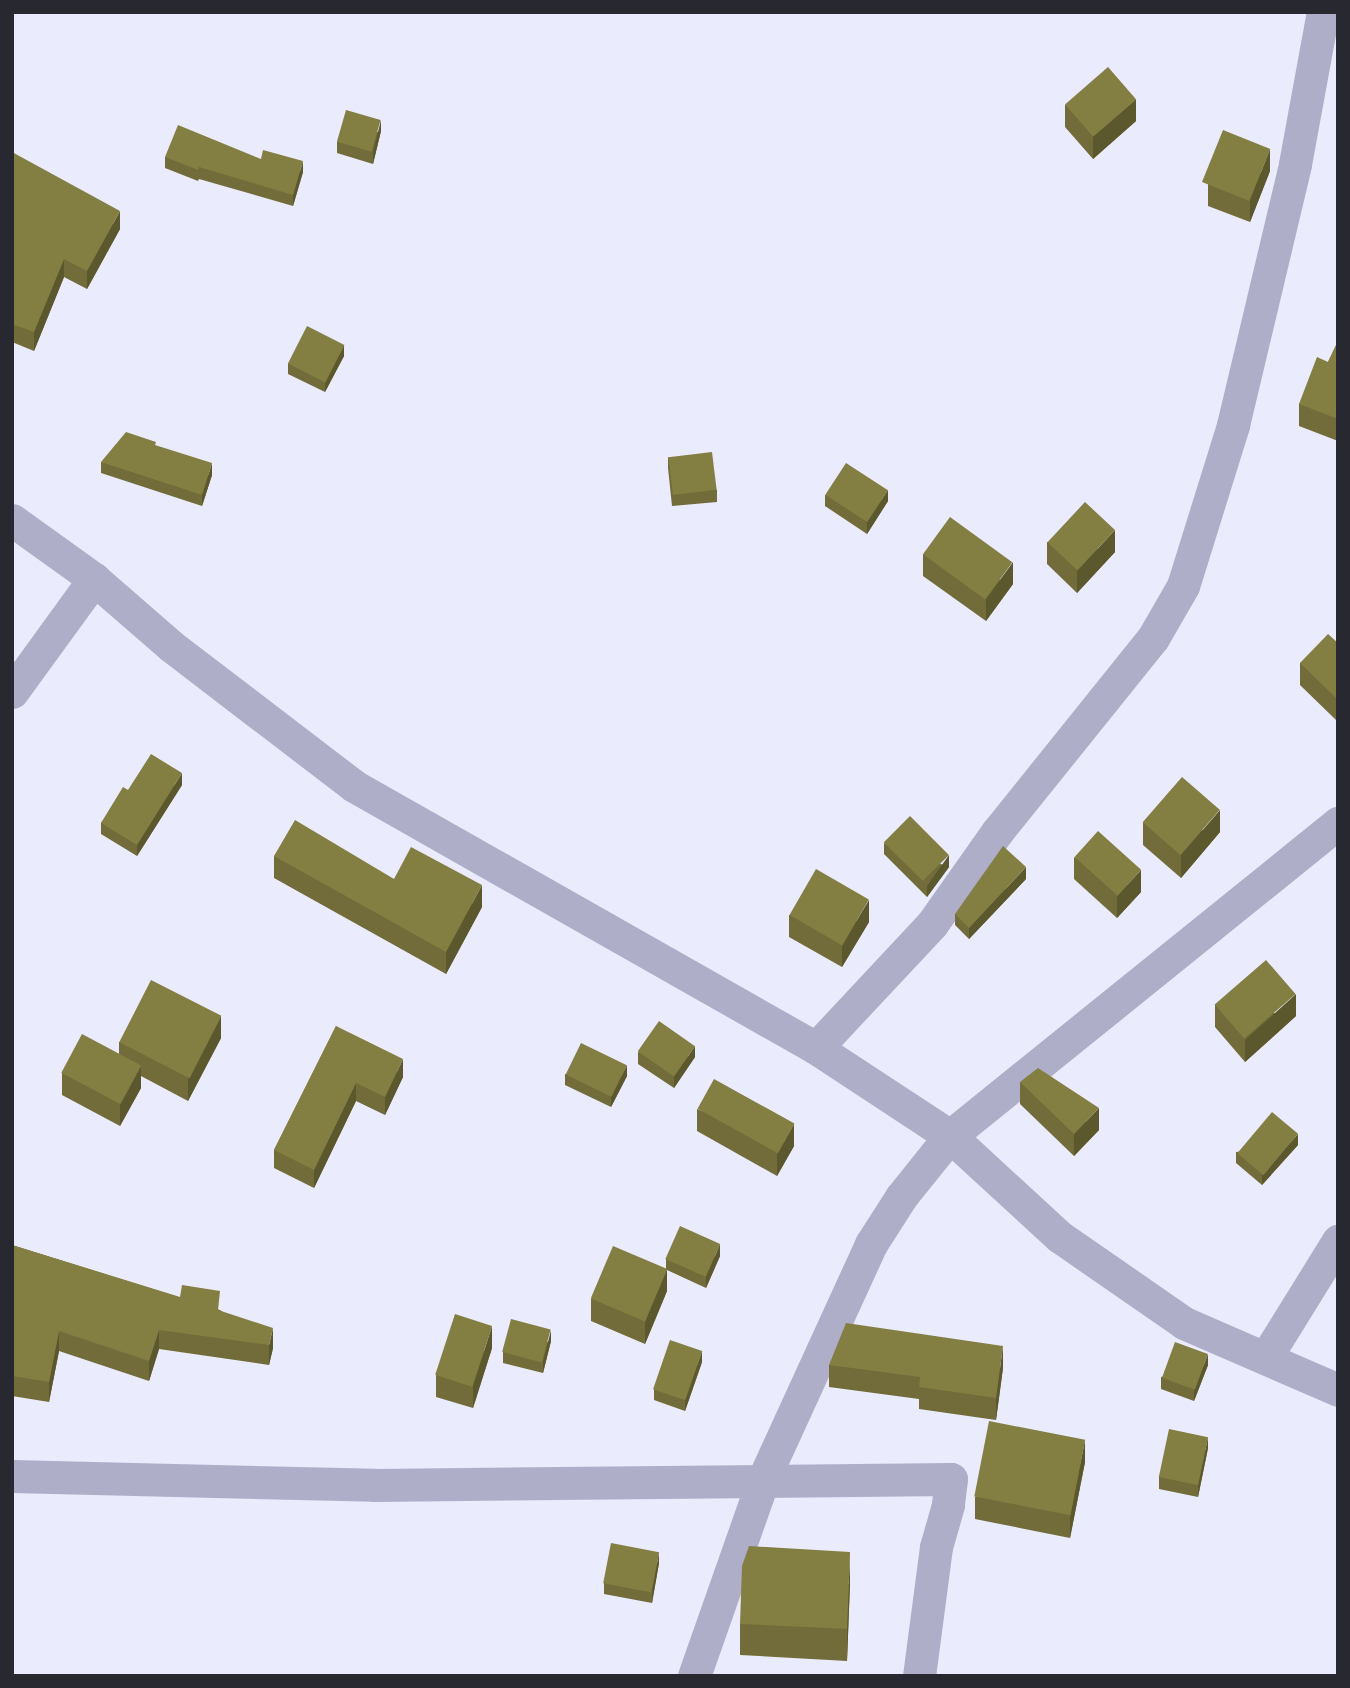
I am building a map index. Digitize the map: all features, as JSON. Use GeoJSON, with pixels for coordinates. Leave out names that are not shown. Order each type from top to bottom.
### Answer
{"type":"FeatureCollection","features":[{"type":"Feature","properties":{"kind":"street"},"geometry":{"type":"LineString","coordinates":[[816,1048],[932,924],[997,832],[1153,638],[1183,586],[1233,425],[1296,164],[1323,12]]}},
{"type":"Feature","properties":{"kind":"street"},"geometry":{"type":"LineString","coordinates":[[12,520],[94,579],[171,646],[355,786],[816,1048],[950,1136],[1071,1245],[1184,1323],[1338,1390]]}},
{"type":"Feature","properties":{"kind":"street"},"geometry":{"type":"LineString","coordinates":[[12,692],[94,579]]}},
{"type":"Feature","properties":{"kind":"street"},"geometry":{"type":"LineString","coordinates":[[694,1676],[763,1480],[871,1244],[901,1197],[950,1136],[1338,823]]}},
{"type":"Feature","properties":{"kind":"street"},"geometry":{"type":"LineString","coordinates":[[1266,1357],[1338,1241]]}},
{"type":"Feature","properties":{"kind":"street"},"geometry":{"type":"LineString","coordinates":[[12,1476],[374,1485],[951,1479],[948,1505],[936,1547],[919,1676]]}},
{"type":"Feature","properties":{"kind":"building"},"geometry":{"type":"Polygon","coordinates":[[[1108,67],[1136,99],[1093,137],[1065,104],[1108,67]]]}},
{"type":"Feature","properties":{"kind":"building"},"geometry":{"type":"Polygon","coordinates":[[[346,110],[381,120],[372,152],[337,142],[346,110]]]}},
{"type":"Feature","properties":{"kind":"building"},"geometry":{"type":"Polygon","coordinates":[[[178,125],[261,159],[263,150],[303,161],[293,195],[199,167],[198,170],[165,157],[178,125]]]}},
{"type":"Feature","properties":{"kind":"building"},"geometry":{"type":"Polygon","coordinates":[[[1223,130],[1270,149],[1249,201],[1202,182],[1223,130]]]}},
{"type":"Feature","properties":{"kind":"building"},"geometry":{"type":"Polygon","coordinates":[[[12,152],[120,211],[87,271],[64,259],[34,332],[12,324],[12,152]]]}},
{"type":"Feature","properties":{"kind":"building"},"geometry":{"type":"Polygon","coordinates":[[[307,326],[344,345],[325,382],[288,363],[307,326]]]}},
{"type":"Feature","properties":{"kind":"building"},"geometry":{"type":"Polygon","coordinates":[[[1338,341],[1338,419],[1299,404],[1317,357],[1328,362],[1338,341]]]}},
{"type":"Feature","properties":{"kind":"building"},"geometry":{"type":"Polygon","coordinates":[[[126,432],[156,442],[155,445],[212,463],[202,495],[101,462],[126,432]]]}},
{"type":"Feature","properties":{"kind":"building"},"geometry":{"type":"Polygon","coordinates":[[[712,452],[717,490],[673,495],[668,457],[712,452]]]}},
{"type":"Feature","properties":{"kind":"building"},"geometry":{"type":"Polygon","coordinates":[[[846,463],[888,490],[867,522],[825,495],[846,463]]]}},
{"type":"Feature","properties":{"kind":"building"},"geometry":{"type":"Polygon","coordinates":[[[1085,502],[1115,530],[1077,570],[1047,542],[1085,502]]]}},
{"type":"Feature","properties":{"kind":"building"},"geometry":{"type":"Polygon","coordinates":[[[950,517],[1012,562],[985,599],[923,554],[950,517]]]}},
{"type":"Feature","properties":{"kind":"building"},"geometry":{"type":"Polygon","coordinates":[[[1328,634],[1338,643],[1336,698],[1300,663],[1328,634]]]}},
{"type":"Feature","properties":{"kind":"building"},"geometry":{"type":"Polygon","coordinates":[[[151,754],[182,773],[137,845],[101,823],[123,787],[128,790],[151,754]]]}},
{"type":"Feature","properties":{"kind":"building"},"geometry":{"type":"Polygon","coordinates":[[[1182,777],[1220,810],[1180,855],[1143,822],[1182,777]]]}},
{"type":"Feature","properties":{"kind":"building"},"geometry":{"type":"Polygon","coordinates":[[[910,816],[949,855],[923,881],[884,842],[910,816]]]}},
{"type":"Feature","properties":{"kind":"building"},"geometry":{"type":"Polygon","coordinates":[[[295,820],[394,879],[411,847],[482,885],[446,952],[274,856],[295,820]]]}},
{"type":"Feature","properties":{"kind":"building"},"geometry":{"type":"Polygon","coordinates":[[[1098,831],[1141,870],[1118,896],[1075,857],[1098,831]]]}},
{"type":"Feature","properties":{"kind":"building"},"geometry":{"type":"Polygon","coordinates":[[[1003,846],[1026,867],[969,928],[955,914],[1003,846]]]}},
{"type":"Feature","properties":{"kind":"building"},"geometry":{"type":"Polygon","coordinates":[[[816,869],[869,900],[842,945],[790,915],[816,869]]]}},
{"type":"Feature","properties":{"kind":"building"},"geometry":{"type":"Polygon","coordinates":[[[1266,960],[1296,994],[1244,1039],[1215,1005],[1266,960]]]}},
{"type":"Feature","properties":{"kind":"building"},"geometry":{"type":"Polygon","coordinates":[[[151,980],[221,1016],[190,1078],[119,1042],[151,980]]]}},
{"type":"Feature","properties":{"kind":"building"},"geometry":{"type":"Polygon","coordinates":[[[659,1021],[695,1046],[674,1077],[638,1051],[659,1021]]]}},
{"type":"Feature","properties":{"kind":"building"},"geometry":{"type":"Polygon","coordinates":[[[336,1026],[403,1059],[385,1097],[356,1083],[314,1170],[274,1150],[336,1026]]]}},
{"type":"Feature","properties":{"kind":"building"},"geometry":{"type":"Polygon","coordinates":[[[82,1034],[141,1065],[121,1104],[61,1073],[82,1034]]]}},
{"type":"Feature","properties":{"kind":"building"},"geometry":{"type":"Polygon","coordinates":[[[581,1043],[627,1065],[611,1097],[566,1074],[581,1043]]]}},
{"type":"Feature","properties":{"kind":"building"},"geometry":{"type":"Polygon","coordinates":[[[1038,1068],[1099,1108],[1074,1134],[1020,1082],[1038,1068]]]}},
{"type":"Feature","properties":{"kind":"building"},"geometry":{"type":"Polygon","coordinates":[[[714,1079],[794,1124],[778,1153],[698,1109],[714,1079]]]}},
{"type":"Feature","properties":{"kind":"building"},"geometry":{"type":"Polygon","coordinates":[[[1272,1112],[1298,1134],[1263,1175],[1237,1153],[1272,1112]]]}},
{"type":"Feature","properties":{"kind":"building"},"geometry":{"type":"Polygon","coordinates":[[[680,1226],[720,1244],[706,1277],[665,1259],[680,1226]]]}},
{"type":"Feature","properties":{"kind":"building"},"geometry":{"type":"Polygon","coordinates":[[[12,1245],[180,1297],[182,1285],[220,1291],[218,1310],[273,1328],[269,1345],[159,1330],[149,1361],[59,1331],[49,1382],[12,1376],[12,1245]]]}},
{"type":"Feature","properties":{"kind":"building"},"geometry":{"type":"Polygon","coordinates":[[[613,1246],[667,1269],[645,1322],[591,1298],[613,1246]]]}},
{"type":"Feature","properties":{"kind":"building"},"geometry":{"type":"Polygon","coordinates":[[[455,1314],[492,1326],[472,1387],[435,1375],[455,1314]]]}},
{"type":"Feature","properties":{"kind":"building"},"geometry":{"type":"Polygon","coordinates":[[[511,1319],[551,1330],[542,1362],[502,1352],[511,1319]]]}},
{"type":"Feature","properties":{"kind":"building"},"geometry":{"type":"Polygon","coordinates":[[[846,1323],[1003,1346],[996,1398],[919,1387],[920,1377],[829,1365],[846,1323]]]}},
{"type":"Feature","properties":{"kind":"building"},"geometry":{"type":"Polygon","coordinates":[[[670,1340],[702,1351],[685,1400],[653,1389],[670,1340]]]}},
{"type":"Feature","properties":{"kind":"building"},"geometry":{"type":"Polygon","coordinates":[[[1175,1342],[1208,1354],[1195,1390],[1162,1378],[1175,1342]]]}},
{"type":"Feature","properties":{"kind":"building"},"geometry":{"type":"Polygon","coordinates":[[[989,1421],[1085,1440],[1071,1515],[974,1497],[989,1421]]]}},
{"type":"Feature","properties":{"kind":"building"},"geometry":{"type":"Polygon","coordinates":[[[1169,1429],[1208,1437],[1198,1485],[1159,1477],[1169,1429]]]}},
{"type":"Feature","properties":{"kind":"building"},"geometry":{"type":"Polygon","coordinates":[[[611,1543],[659,1552],[651,1593],[603,1583],[611,1543]]]}},
{"type":"Feature","properties":{"kind":"building"},"geometry":{"type":"Polygon","coordinates":[[[749,1546],[850,1552],[847,1629],[740,1624],[742,1566],[749,1546]]]}}]}
